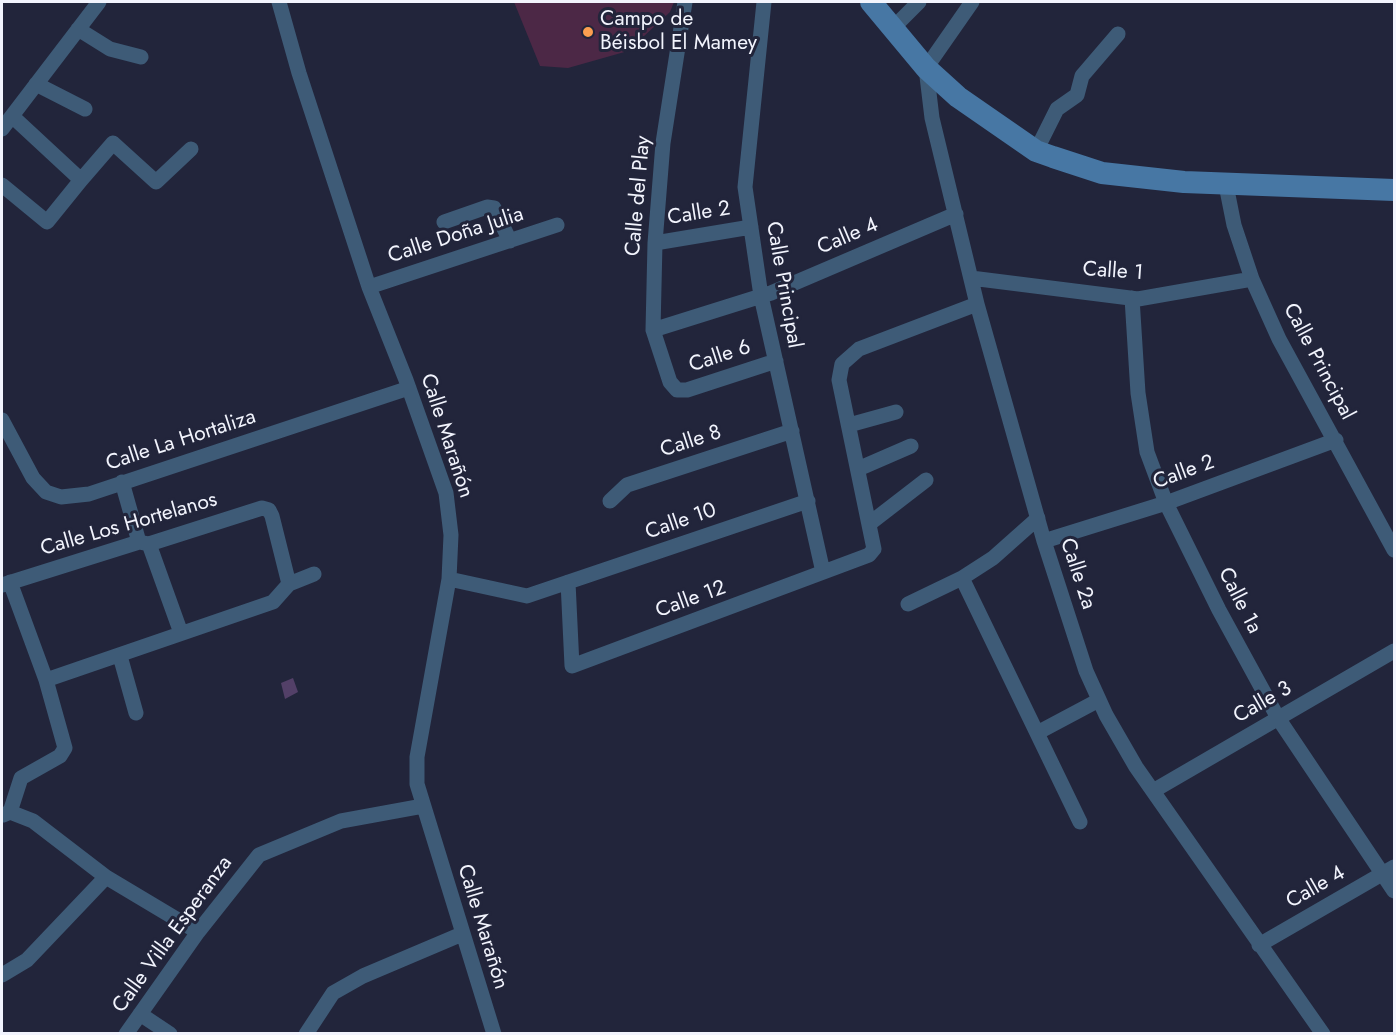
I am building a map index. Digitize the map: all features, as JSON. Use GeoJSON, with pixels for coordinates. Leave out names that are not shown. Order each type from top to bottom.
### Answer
{"type":"FeatureCollection","features":[{"type":"Feature","properties":{"kind":"main road"},"geometry":{"type":"LineString","coordinates":[[871,2],[926,68],[958,97],[1036,151],[1102,173],[1226,185],[1395,190]]}},
{"type":"Feature","properties":{"kind":"street"},"geometry":{"type":"LineString","coordinates":[[2,129],[99,2]]}},
{"type":"Feature","properties":{"kind":"street","name":"Calle Marañón"},"geometry":{"type":"LineString","coordinates":[[279,2],[299,73],[369,287],[409,388],[446,493],[452,535],[449,579],[417,757],[417,784],[494,1034]]}},
{"type":"Feature","properties":{"kind":"street","name":"Calle del Play"},"geometry":{"type":"LineString","coordinates":[[677,390],[670,382],[653,330],[655,243],[663,142],[685,2]]}},
{"type":"Feature","properties":{"kind":"street","name":"Calle Principal"},"geometry":{"type":"LineString","coordinates":[[764,2],[746,158],[745,188],[761,296],[824,572]]}},
{"type":"Feature","properties":{"kind":"street"},"geometry":{"type":"LineString","coordinates":[[893,28],[919,2]]}},
{"type":"Feature","properties":{"kind":"street"},"geometry":{"type":"LineString","coordinates":[[926,68],[972,2]]}},
{"type":"Feature","properties":{"kind":"street"},"geometry":{"type":"LineString","coordinates":[[78,29],[110,50],[141,57]]}},
{"type":"Feature","properties":{"kind":"street"},"geometry":{"type":"LineString","coordinates":[[1036,151],[1057,109],[1077,95],[1082,76],[1118,34]]}},
{"type":"Feature","properties":{"kind":"street","name":"Calle 2a"},"geometry":{"type":"LineString","coordinates":[[926,68],[932,117],[977,304],[1044,541],[1086,671],[1099,700],[1136,767],[1323,1034]]}},
{"type":"Feature","properties":{"kind":"street"},"geometry":{"type":"LineString","coordinates":[[36,84],[85,109]]}},
{"type":"Feature","properties":{"kind":"street"},"geometry":{"type":"LineString","coordinates":[[12,116],[81,180]]}},
{"type":"Feature","properties":{"kind":"street"},"geometry":{"type":"LineString","coordinates":[[2,185],[47,222],[113,143],[156,182],[191,148]]}},
{"type":"Feature","properties":{"kind":"street","name":"Calle Principal"},"geometry":{"type":"LineString","coordinates":[[1226,185],[1234,225],[1252,279],[1279,339],[1395,550]]}},
{"type":"Feature","properties":{"kind":"street"},"geometry":{"type":"LineString","coordinates":[[444,222],[494,208],[510,241]]}},
{"type":"Feature","properties":{"kind":"street","name":"Calle 4"},"geometry":{"type":"LineString","coordinates":[[653,330],[761,296],[956,214]]}},
{"type":"Feature","properties":{"kind":"street","name":"Calle Doña Julia"},"geometry":{"type":"LineString","coordinates":[[369,287],[557,225]]}},
{"type":"Feature","properties":{"kind":"street","name":"Calle 2"},"geometry":{"type":"LineString","coordinates":[[655,243],[751,227]]}},
{"type":"Feature","properties":{"kind":"street","name":"Calle 1"},"geometry":{"type":"LineString","coordinates":[[971,278],[1132,298],[1252,279]]}},
{"type":"Feature","properties":{"kind":"street","name":"Calle 1a"},"geometry":{"type":"LineString","coordinates":[[1132,298],[1138,393],[1147,452],[1166,503],[1219,610],[1278,718],[1389,870],[1395,891]]}},
{"type":"Feature","properties":{"kind":"street"},"geometry":{"type":"LineString","coordinates":[[926,480],[869,524],[839,380],[842,364],[859,349],[977,304]]}},
{"type":"Feature","properties":{"kind":"street","name":"Calle 6"},"geometry":{"type":"LineString","coordinates":[[677,390],[687,390],[776,360]]}},
{"type":"Feature","properties":{"kind":"street","name":"Calle La Hortaliza"},"geometry":{"type":"LineString","coordinates":[[2,420],[33,478],[46,492],[61,497],[88,494],[409,388]]}},
{"type":"Feature","properties":{"kind":"street"},"geometry":{"type":"LineString","coordinates":[[849,425],[896,412]]}},
{"type":"Feature","properties":{"kind":"street","name":"Calle 8"},"geometry":{"type":"LineString","coordinates":[[610,501],[627,485],[792,431]]}},
{"type":"Feature","properties":{"kind":"street","name":"Calle 2"},"geometry":{"type":"LineString","coordinates":[[1044,541],[1166,503],[1336,440]]}},
{"type":"Feature","properties":{"kind":"street"},"geometry":{"type":"LineString","coordinates":[[858,469],[911,446]]}},
{"type":"Feature","properties":{"kind":"street"},"geometry":{"type":"LineString","coordinates":[[122,482],[181,633]]}},
{"type":"Feature","properties":{"kind":"street","name":"Calle 10"},"geometry":{"type":"LineString","coordinates":[[449,579],[527,596],[808,501]]}},
{"type":"Feature","properties":{"kind":"street","name":"Calle Los Hortelanos"},"geometry":{"type":"LineString","coordinates":[[6,584],[262,507],[269,510],[289,584]]}},
{"type":"Feature","properties":{"kind":"street"},"geometry":{"type":"LineString","coordinates":[[908,604],[962,578],[993,558],[1038,518]]}},
{"type":"Feature","properties":{"kind":"street","name":"Calle 12"},"geometry":{"type":"LineString","coordinates":[[568,582],[572,666],[869,555],[874,549],[869,524]]}},
{"type":"Feature","properties":{"kind":"street"},"geometry":{"type":"LineString","coordinates":[[46,680],[273,602],[289,584],[314,574]]}},
{"type":"Feature","properties":{"kind":"street"},"geometry":{"type":"LineString","coordinates":[[962,578],[1080,822]]}},
{"type":"Feature","properties":{"kind":"street"},"geometry":{"type":"LineString","coordinates":[[6,584],[46,680],[65,748],[60,756],[21,777],[6,814],[33,821],[106,877],[198,932]]}},
{"type":"Feature","properties":{"kind":"street","name":"Calle 3"},"geometry":{"type":"LineString","coordinates":[[1153,791],[1395,651]]}},
{"type":"Feature","properties":{"kind":"street"},"geometry":{"type":"LineString","coordinates":[[120,656],[136,713]]}},
{"type":"Feature","properties":{"kind":"street"},"geometry":{"type":"LineString","coordinates":[[1037,733],[1099,700]]}},
{"type":"Feature","properties":{"kind":"street","name":"Calle Villa Esperanza"},"geometry":{"type":"LineString","coordinates":[[126,1034],[198,932],[259,855],[341,821],[423,806]]}},
{"type":"Feature","properties":{"kind":"street","name":"Calle 4"},"geometry":{"type":"LineString","coordinates":[[1259,945],[1389,870]]}},
{"type":"Feature","properties":{"kind":"street"},"geometry":{"type":"LineString","coordinates":[[2,975],[27,960],[106,877]]}},
{"type":"Feature","properties":{"kind":"street"},"geometry":{"type":"LineString","coordinates":[[306,1034],[333,993],[363,976],[462,934]]}},
{"type":"Feature","properties":{"kind":"street"},"geometry":{"type":"LineString","coordinates":[[140,1014],[170,1034]]}},
{"type":"Feature","properties":{"kind":"shaded area","name":"Campo de Béisbol El Mamey"},"geometry":{"type":"Polygon","coordinates":[[[514,2],[674,2],[670,12],[628,51],[568,68],[540,66],[514,2]]]}},
{"type":"Feature","properties":{"kind":"building"},"geometry":{"type":"Polygon","coordinates":[[[293,678],[298,692],[285,699],[281,683],[293,678]]]}},
{"type":"Feature","properties":{"kind":"place","name":"Campo de Béisbol El Mamey"},"geometry":{"type":"Point","coordinates":[588,32]}}]}
